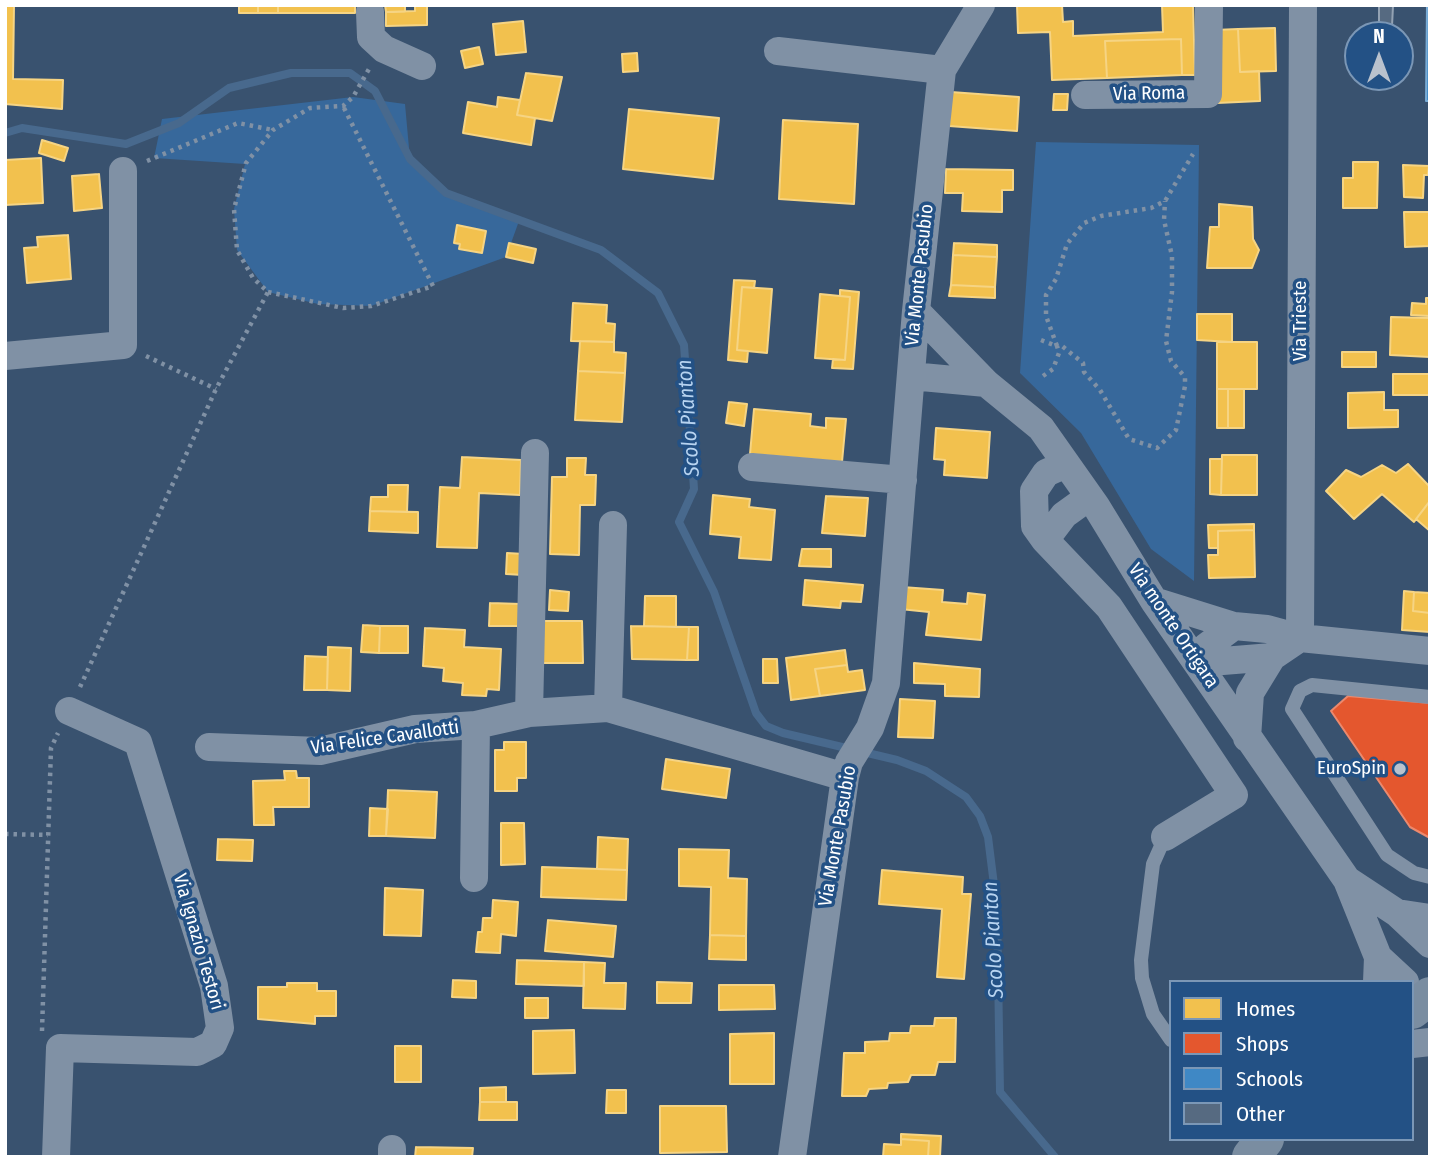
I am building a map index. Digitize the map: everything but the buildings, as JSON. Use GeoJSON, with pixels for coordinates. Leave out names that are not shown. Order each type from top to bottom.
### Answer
{"type":"FeatureCollection","features":[{"type":"Feature","properties":{"kind":"main road"},"geometry":{"type":"LineString","coordinates":[[1414,1008],[1430,994]]}},
{"type":"Feature","properties":{"kind":"main road"},"geometry":{"type":"LineString","coordinates":[[1251,1157],[1263,1141]]}},
{"type":"Feature","properties":{"kind":"street","name":"Via Monte Pasubio"},"geometry":{"type":"LineString","coordinates":[[792,1157],[847,769],[870,728],[886,683],[916,310],[942,70],[981,5]]}},
{"type":"Feature","properties":{"kind":"street","name":"Via Roma"},"geometry":{"type":"LineString","coordinates":[[1085,95],[1208,94],[1209,5]]}},
{"type":"Feature","properties":{"kind":"street","name":"Via Trieste"},"geometry":{"type":"LineString","coordinates":[[1300,638],[1303,5]]}},
{"type":"Feature","properties":{"kind":"street"},"geometry":{"type":"LineString","coordinates":[[370,12],[371,37],[384,49],[422,66]]}},
{"type":"Feature","properties":{"kind":"street"},"geometry":{"type":"LineString","coordinates":[[778,51],[942,70]]}},
{"type":"Feature","properties":{"kind":"street"},"geometry":{"type":"LineString","coordinates":[[5,356],[123,345],[123,171]]}},
{"type":"Feature","properties":{"kind":"street","name":"Via monte Ortigara"},"geometry":{"type":"LineString","coordinates":[[916,310],[986,383],[1034,422],[1066,464],[1154,601],[1348,880],[1377,970],[1400,980]]}},
{"type":"Feature","properties":{"kind":"street"},"geometry":{"type":"LineString","coordinates":[[911,376],[986,383]]}},
{"type":"Feature","properties":{"kind":"street"},"geometry":{"type":"LineString","coordinates":[[1034,422],[1035,526],[1047,536],[1109,607],[1234,795],[1165,837]]}},
{"type":"Feature","properties":{"kind":"street"},"geometry":{"type":"LineString","coordinates":[[529,713],[536,453]]}},
{"type":"Feature","properties":{"kind":"street"},"geometry":{"type":"LineString","coordinates":[[1034,491],[1046,472],[1066,464]]}},
{"type":"Feature","properties":{"kind":"street"},"geometry":{"type":"LineString","coordinates":[[752,467],[903,480]]}},
{"type":"Feature","properties":{"kind":"street"},"geometry":{"type":"LineString","coordinates":[[1047,536],[1064,515],[1089,497]]}},
{"type":"Feature","properties":{"kind":"street"},"geometry":{"type":"LineString","coordinates":[[1047,536],[1069,524],[1107,525]]}},
{"type":"Feature","properties":{"kind":"street"},"geometry":{"type":"LineString","coordinates":[[608,708],[614,525]]}},
{"type":"Feature","properties":{"kind":"street"},"geometry":{"type":"LineString","coordinates":[[1154,601],[1234,626],[1267,629],[1300,638],[1430,651]]}},
{"type":"Feature","properties":{"kind":"street"},"geometry":{"type":"LineString","coordinates":[[1198,663],[1206,647],[1234,626]]}},
{"type":"Feature","properties":{"kind":"street"},"geometry":{"type":"LineString","coordinates":[[1247,738],[1250,693],[1272,657],[1300,638]]}},
{"type":"Feature","properties":{"kind":"street"},"geometry":{"type":"LineString","coordinates":[[1198,663],[1272,657]]}},
{"type":"Feature","properties":{"kind":"street","name":"Via Felice Cavallotti"},"geometry":{"type":"LineString","coordinates":[[209,747],[320,751],[415,729],[476,725],[529,713],[608,708],[847,769]]}},
{"type":"Feature","properties":{"kind":"street","name":"Via Ignazio Testori"},"geometry":{"type":"LineString","coordinates":[[57,1157],[61,1048],[197,1052],[206,1049],[218,1036],[220,1016],[214,986],[138,742],[69,710]]}},
{"type":"Feature","properties":{"kind":"street","name":"Via Felice Cavallotti"},"geometry":{"type":"LineString","coordinates":[[474,878],[476,725]]}},
{"type":"Feature","properties":{"kind":"street","name":"Via monte Ortigara"},"geometry":{"type":"LineString","coordinates":[[1348,880],[1397,913],[1430,944]]}},
{"type":"Feature","properties":{"kind":"street","name":"Via monte Ortigara"},"geometry":{"type":"LineString","coordinates":[[1397,913],[1430,918]]}},
{"type":"Feature","properties":{"kind":"street"},"geometry":{"type":"LineString","coordinates":[[1414,986],[1430,994]]}},
{"type":"Feature","properties":{"kind":"lane"},"geometry":{"type":"LineString","coordinates":[[1430,697],[1312,685],[1300,691],[1292,709],[1387,855],[1414,873],[1430,877]]}},
{"type":"Feature","properties":{"kind":"lane"},"geometry":{"type":"LineString","coordinates":[[1165,837],[1153,864],[1140,960],[1142,978],[1153,1014],[1169,1037]]}},
{"type":"Feature","properties":{"kind":"path"},"geometry":{"type":"LineString","coordinates":[[343,106],[433,286],[371,306],[343,307],[268,292],[253,278],[237,250],[234,209],[246,163],[273,130],[310,108],[343,106],[353,97],[374,61]]}},
{"type":"Feature","properties":{"kind":"path"},"geometry":{"type":"LineString","coordinates":[[123,171],[238,123],[273,130]]}},
{"type":"Feature","properties":{"kind":"path"},"geometry":{"type":"LineString","coordinates":[[1041,340],[1069,350],[1083,363],[1084,372],[1101,390],[1129,439],[1157,448],[1176,430],[1185,377],[1171,361],[1166,341],[1172,292],[1172,256],[1164,220],[1165,201],[1193,154]]}},
{"type":"Feature","properties":{"kind":"path"},"geometry":{"type":"LineString","coordinates":[[1043,376],[1053,369],[1059,353],[1046,316],[1046,296],[1056,279],[1067,244],[1084,223],[1101,216],[1151,208],[1165,201]]}},
{"type":"Feature","properties":{"kind":"path"},"geometry":{"type":"LineString","coordinates":[[41,1045],[51,748],[216,389],[268,292]]}},
{"type":"Feature","properties":{"kind":"path"},"geometry":{"type":"LineString","coordinates":[[123,345],[216,389]]}},
{"type":"Feature","properties":{"kind":"path"},"geometry":{"type":"LineString","coordinates":[[5,834],[48,835]]}},
{"type":"Feature","properties":{"kind":"shaded area"},"geometry":{"type":"Polygon","coordinates":[[[353,97],[405,104],[410,159],[446,193],[519,221],[506,257],[371,306],[318,304],[268,292],[237,250],[234,209],[245,164],[154,158],[162,119],[353,97]]]}},
{"type":"Feature","properties":{"kind":"shaded area"},"geometry":{"type":"Polygon","coordinates":[[[1036,142],[1199,145],[1194,581],[1151,549],[1081,433],[1020,373],[1036,142]]]}},
{"type":"Feature","properties":{"kind":"waterway","name":"Scolo Pianton"},"geometry":{"type":"LineString","coordinates":[[5,133],[22,128],[126,144],[179,123],[229,88],[291,73],[350,73],[375,91],[410,159],[446,193],[601,250],[658,293],[684,345],[694,489],[679,522],[714,592],[756,713],[766,726],[783,733],[897,760],[926,771],[966,797],[980,816],[988,837],[997,909],[1000,1092],[1055,1157]]}},
{"type":"Feature","properties":{"kind":"place","name":"EuroSpin"},"geometry":{"type":"Point","coordinates":[1400,769]}}]}
